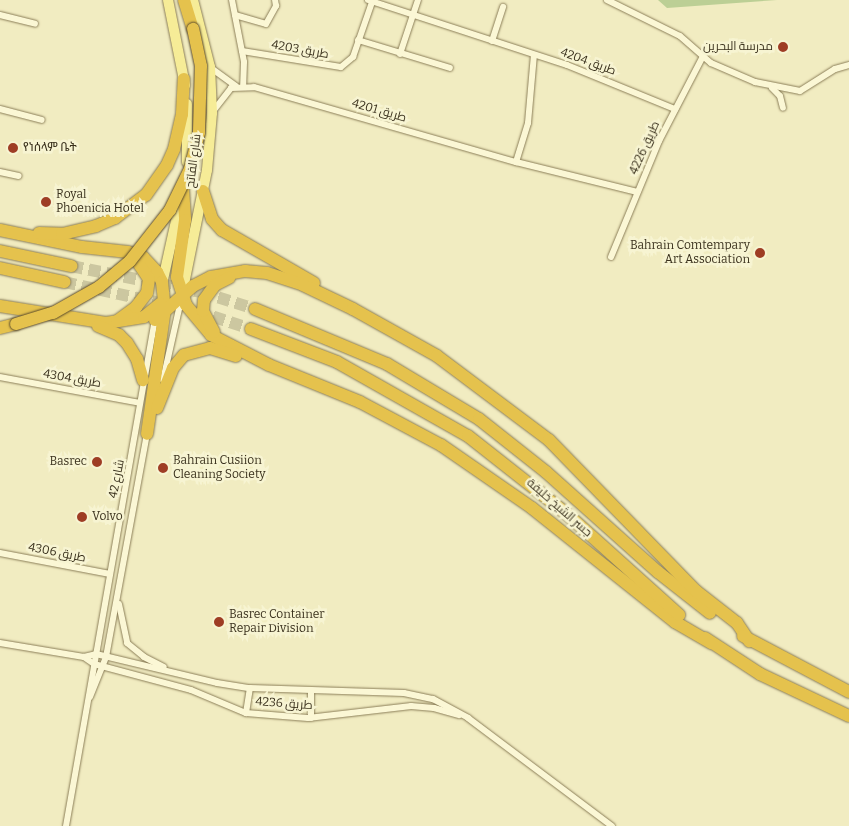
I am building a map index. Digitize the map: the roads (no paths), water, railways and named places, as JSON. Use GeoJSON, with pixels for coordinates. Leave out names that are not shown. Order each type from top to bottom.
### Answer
{"type":"FeatureCollection","features":[{"type":"Feature","properties":{"kind":"highway"},"geometry":{"type":"LineString","coordinates":[[0,328],[53,313],[99,287],[130,261],[170,210],[190,169],[201,116],[201,66],[184,0]]}},
{"type":"Feature","properties":{"kind":"highway"},"geometry":{"type":"LineString","coordinates":[[1,231],[80,232],[115,218],[146,194],[167,165],[174,149],[182,114],[184,79]]}},
{"type":"Feature","properties":{"kind":"highway"},"geometry":{"type":"LineString","coordinates":[[183,189],[186,214],[176,269],[182,295],[199,324],[229,345],[269,365],[360,402],[462,459],[532,508],[675,622],[710,643]]}},
{"type":"Feature","properties":{"kind":"highway"},"geometry":{"type":"LineString","coordinates":[[203,191],[212,219],[222,230],[330,292],[354,310]]}},
{"type":"Feature","properties":{"kind":"highway"},"geometry":{"type":"LineString","coordinates":[[1,231],[82,247],[128,252],[152,264],[162,282],[161,308],[147,434]]}},
{"type":"Feature","properties":{"kind":"highway"},"geometry":{"type":"LineString","coordinates":[[0,250],[71,266]]}},
{"type":"Feature","properties":{"kind":"highway"},"geometry":{"type":"LineString","coordinates":[[115,323],[143,300],[148,286],[146,271],[128,252]]}},
{"type":"Feature","properties":{"kind":"highway"},"geometry":{"type":"LineString","coordinates":[[0,268],[64,282]]}},
{"type":"Feature","properties":{"kind":"highway"},"geometry":{"type":"LineString","coordinates":[[229,345],[206,320],[204,300],[215,285],[245,271]]}},
{"type":"Feature","properties":{"kind":"highway"},"geometry":{"type":"LineString","coordinates":[[0,306],[115,323],[144,317],[211,277],[245,271],[267,273],[303,285],[354,310],[451,366],[549,440],[696,591],[737,624],[750,641]]}},
{"type":"Feature","properties":{"kind":"highway"},"geometry":{"type":"LineString","coordinates":[[161,308],[178,282],[188,273]]}},
{"type":"Feature","properties":{"kind":"highway","name":"جسر الشيخ خليفة"},"geometry":{"type":"LineString","coordinates":[[255,309],[387,364],[479,419],[560,484],[685,594],[750,641],[849,692]]}},
{"type":"Feature","properties":{"kind":"highway"},"geometry":{"type":"LineString","coordinates":[[74,318],[119,336],[133,351],[143,380]]}},
{"type":"Feature","properties":{"kind":"highway","name":"جسر الشيخ خليفة"},"geometry":{"type":"LineString","coordinates":[[251,329],[337,362],[468,436],[567,514],[710,643],[760,674],[849,716]]}},
{"type":"Feature","properties":{"kind":"highway"},"geometry":{"type":"LineString","coordinates":[[157,408],[173,368],[191,352],[210,348],[269,365]]}},
{"type":"Feature","properties":{"kind":"main road","name":"شارع الفاتح"},"geometry":{"type":"LineString","coordinates":[[162,282],[183,189],[188,126],[184,79],[168,0]]}},
{"type":"Feature","properties":{"kind":"main road","name":"شارع الفاتح"},"geometry":{"type":"LineString","coordinates":[[182,295],[188,273],[203,191],[212,113],[210,67],[193,0]]}},
{"type":"Feature","properties":{"kind":"street"},"geometry":{"type":"LineString","coordinates":[[232,0],[242,51],[243,85]]}},
{"type":"Feature","properties":{"kind":"street"},"geometry":{"type":"LineString","coordinates":[[236,15],[266,24],[276,6],[275,0]]}},
{"type":"Feature","properties":{"kind":"street"},"geometry":{"type":"LineString","coordinates":[[400,54],[418,0]]}},
{"type":"Feature","properties":{"kind":"street"},"geometry":{"type":"LineString","coordinates":[[607,0],[680,36],[703,56],[737,76],[769,86],[790,91],[805,90],[835,69],[849,65]]}},
{"type":"Feature","properties":{"kind":"street","name":"طريق 4204"},"geometry":{"type":"LineString","coordinates":[[370,1],[534,55],[675,109]]}},
{"type":"Feature","properties":{"kind":"street","name":"طريق 4203"},"geometry":{"type":"LineString","coordinates":[[242,51],[335,68],[350,61],[370,1]]}},
{"type":"Feature","properties":{"kind":"street"},"geometry":{"type":"LineString","coordinates":[[492,41],[503,7]]}},
{"type":"Feature","properties":{"kind":"street"},"geometry":{"type":"LineString","coordinates":[[0,14],[35,24]]}},
{"type":"Feature","properties":{"kind":"street"},"geometry":{"type":"LineString","coordinates":[[358,40],[450,68]]}},
{"type":"Feature","properties":{"kind":"street"},"geometry":{"type":"LineString","coordinates":[[516,162],[528,123],[534,55]]}},
{"type":"Feature","properties":{"kind":"street","name":"طريق 4226"},"geometry":{"type":"LineString","coordinates":[[516,162],[637,192],[675,109],[703,56]]}},
{"type":"Feature","properties":{"kind":"street"},"geometry":{"type":"LineString","coordinates":[[210,67],[236,86],[225,94],[212,113]]}},
{"type":"Feature","properties":{"kind":"street","name":"طريق 4201"},"geometry":{"type":"LineString","coordinates":[[236,86],[243,85],[516,162]]}},
{"type":"Feature","properties":{"kind":"street"},"geometry":{"type":"LineString","coordinates":[[769,86],[780,96],[783,108]]}},
{"type":"Feature","properties":{"kind":"street"},"geometry":{"type":"LineString","coordinates":[[0,109],[42,120]]}},
{"type":"Feature","properties":{"kind":"street"},"geometry":{"type":"LineString","coordinates":[[0,172],[19,176]]}},
{"type":"Feature","properties":{"kind":"street"},"geometry":{"type":"LineString","coordinates":[[611,257],[637,192]]}},
{"type":"Feature","properties":{"kind":"street","name":"شارع الفاتح"},"geometry":{"type":"LineString","coordinates":[[175,325],[182,295]]}},
{"type":"Feature","properties":{"kind":"street","name":"شارع 42"},"geometry":{"type":"LineString","coordinates":[[66,826],[126,490],[143,380],[161,308]]}},
{"type":"Feature","properties":{"kind":"street","name":"شارع 42"},"geometry":{"type":"LineString","coordinates":[[90,697],[104,667],[147,434],[157,408],[175,325]]}},
{"type":"Feature","properties":{"kind":"street","name":"طريق 4304"},"geometry":{"type":"LineString","coordinates":[[0,377],[140,403]]}},
{"type":"Feature","properties":{"kind":"street"},"geometry":{"type":"LineString","coordinates":[[126,490],[136,492]]}},
{"type":"Feature","properties":{"kind":"street","name":"طريق 4306"},"geometry":{"type":"LineString","coordinates":[[0,554],[110,574]]}},
{"type":"Feature","properties":{"kind":"street"},"geometry":{"type":"LineString","coordinates":[[118,596],[127,643],[144,657],[177,673]]}},
{"type":"Feature","properties":{"kind":"street"},"geometry":{"type":"LineString","coordinates":[[0,643],[84,657],[96,654],[106,657]]}},
{"type":"Feature","properties":{"kind":"street"},"geometry":{"type":"LineString","coordinates":[[84,657],[94,664],[104,667]]}},
{"type":"Feature","properties":{"kind":"street","name":"طريق 4236"},"geometry":{"type":"LineString","coordinates":[[106,657],[250,688],[419,696],[440,701],[468,718],[612,826]]}},
{"type":"Feature","properties":{"kind":"street","name":"طريق 4236"},"geometry":{"type":"LineString","coordinates":[[104,667],[191,690],[246,713],[311,718],[410,706],[434,708],[468,718]]}},
{"type":"Feature","properties":{"kind":"street"},"geometry":{"type":"LineString","coordinates":[[246,713],[250,688]]}},
{"type":"Feature","properties":{"kind":"street"},"geometry":{"type":"LineString","coordinates":[[310,690],[311,718]]}},
{"type":"Feature","properties":{"kind":"tunnel"},"geometry":{"type":"LineString","coordinates":[[71,266],[201,292],[255,309]]}},
{"type":"Feature","properties":{"kind":"tunnel"},"geometry":{"type":"LineString","coordinates":[[64,282],[169,305]]}},
{"type":"Feature","properties":{"kind":"tunnel"},"geometry":{"type":"LineString","coordinates":[[196,311],[251,329]]}},
{"type":"Feature","properties":{"kind":"place","name":"مدرسة البحرين"},"geometry":{"type":"Point","coordinates":[783,47]}},
{"type":"Feature","properties":{"kind":"place","name":"የነሰላም ቤት"},"geometry":{"type":"Point","coordinates":[13,148]}},
{"type":"Feature","properties":{"kind":"place","name":"Royal Phoenicia Hotel"},"geometry":{"type":"Point","coordinates":[46,202]}},
{"type":"Feature","properties":{"kind":"place","name":"Bahrain Comtempary Art Association"},"geometry":{"type":"Point","coordinates":[760,253]}},
{"type":"Feature","properties":{"kind":"place","name":"Basrec"},"geometry":{"type":"Point","coordinates":[97,462]}},
{"type":"Feature","properties":{"kind":"place","name":"Bahrain Cusiion Cleaning Society"},"geometry":{"type":"Point","coordinates":[163,468]}},
{"type":"Feature","properties":{"kind":"place","name":"Volvo"},"geometry":{"type":"Point","coordinates":[82,517]}},
{"type":"Feature","properties":{"kind":"place","name":"Basrec Container Repair Division"},"geometry":{"type":"Point","coordinates":[219,622]}}]}
